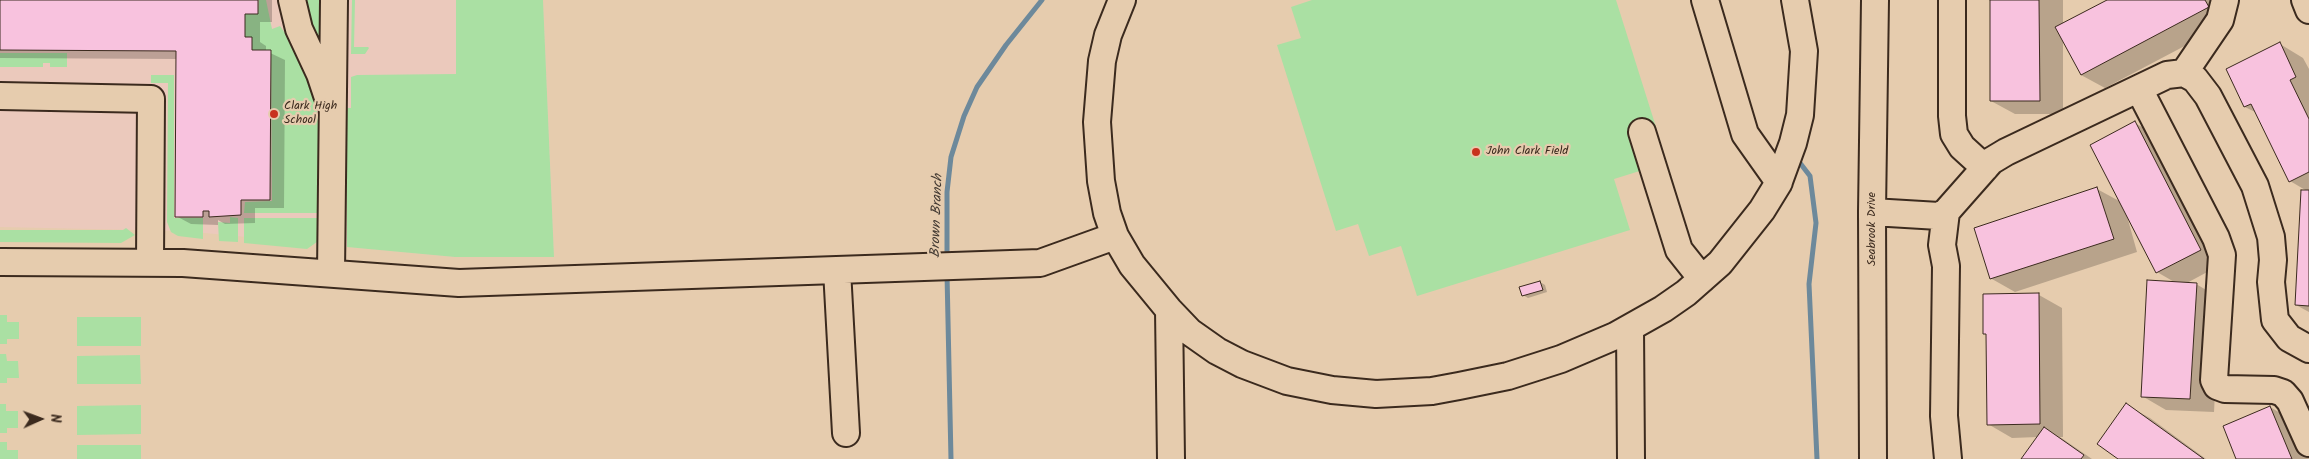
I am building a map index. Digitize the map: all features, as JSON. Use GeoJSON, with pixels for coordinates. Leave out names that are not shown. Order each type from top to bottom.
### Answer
{"type":"FeatureCollection","features":[{"type":"Feature","properties":{"kind":"street"},"geometry":{"type":"LineString","coordinates":[[292,0],[299,29],[320,74],[332,112]]}},
{"type":"Feature","properties":{"kind":"street"},"geometry":{"type":"LineString","coordinates":[[331,273],[334,0]]}},
{"type":"Feature","properties":{"kind":"street"},"geometry":{"type":"LineString","coordinates":[[1122,0],[1108,35],[1102,61],[1097,122],[1101,181],[1107,212],[1115,236],[1132,265],[1168,310],[1190,332],[1217,350],[1270,376],[1310,387],[1369,394],[1432,391],[1508,376],[1561,359],[1630,328],[1663,309],[1720,263],[1742,237],[1779,182],[1793,143],[1800,115],[1804,51],[1796,0]]}},
{"type":"Feature","properties":{"kind":"street"},"geometry":{"type":"LineString","coordinates":[[1705,0],[1745,134],[1779,182]]}},
{"type":"Feature","properties":{"kind":"street","name":"Seabrook Drive"},"geometry":{"type":"LineString","coordinates":[[1873,459],[1872,212],[1875,0]]}},
{"type":"Feature","properties":{"kind":"street"},"geometry":{"type":"LineString","coordinates":[[1952,0],[1952,116],[1954,134],[1962,147],[1984,168]]}},
{"type":"Feature","properties":{"kind":"street"},"geometry":{"type":"LineString","coordinates":[[2184,72],[2220,20],[2225,0]]}},
{"type":"Feature","properties":{"kind":"street"},"geometry":{"type":"LineString","coordinates":[[2305,0],[2309,10]]}},
{"type":"Feature","properties":{"kind":"street"},"geometry":{"type":"LineString","coordinates":[[1872,212],[1939,216],[1946,212],[1991,161],[2006,152],[2167,75],[2184,72],[2196,79],[2208,96],[2255,186],[2271,237],[2272,289],[2275,320],[2289,338],[2309,349]]}},
{"type":"Feature","properties":{"kind":"street"},"geometry":{"type":"LineString","coordinates":[[2139,89],[2216,238],[2222,256],[2214,380],[2217,386],[2224,389],[2274,390],[2283,393],[2290,401],[2309,443]]}},
{"type":"Feature","properties":{"kind":"street"},"geometry":{"type":"LineString","coordinates":[[0,96],[151,99],[150,263]]}},
{"type":"Feature","properties":{"kind":"street"},"geometry":{"type":"LineString","coordinates":[[1642,132],[1679,250],[1702,279]]}},
{"type":"Feature","properties":{"kind":"street"},"geometry":{"type":"LineString","coordinates":[[1946,212],[1942,245],[1946,266],[1944,416],[1948,459]]}},
{"type":"Feature","properties":{"kind":"street"},"geometry":{"type":"LineString","coordinates":[[0,262],[150,263],[331,273],[459,283],[1040,263],[1115,236]]}},
{"type":"Feature","properties":{"kind":"street"},"geometry":{"type":"LineString","coordinates":[[837,270],[846,433]]}},
{"type":"Feature","properties":{"kind":"street"},"geometry":{"type":"LineString","coordinates":[[1168,310],[1171,459]]}},
{"type":"Feature","properties":{"kind":"street"},"geometry":{"type":"LineString","coordinates":[[1630,328],[1631,459]]}},
{"type":"Feature","properties":{"kind":"shaded area","name":"Clark High School"},"geometry":{"type":"Polygon","coordinates":[[[0,0],[543,0],[554,257],[455,257],[184,231],[0,227],[0,0]]]}},
{"type":"Feature","properties":{"kind":"green space"},"geometry":{"type":"Polygon","coordinates":[[[259,0],[266,0],[272,29],[280,26],[302,57],[315,98],[320,134],[322,213],[244,213],[245,202],[272,201],[271,50],[252,50],[252,37],[245,37],[245,14],[258,14],[259,0]]]}},
{"type":"Feature","properties":{"kind":"green space"},"geometry":{"type":"Polygon","coordinates":[[[305,0],[327,0],[324,53],[315,36],[305,0]]]}},
{"type":"Feature","properties":{"kind":"green space"},"geometry":{"type":"Polygon","coordinates":[[[352,0],[355,0],[354,47],[368,47],[365,54],[351,54],[352,0]]]}},
{"type":"Feature","properties":{"kind":"green space"},"geometry":{"type":"Polygon","coordinates":[[[456,0],[543,0],[554,257],[455,257],[347,247],[346,108],[351,108],[351,77],[357,75],[456,74],[456,0]]]}},
{"type":"Feature","properties":{"kind":"green space","name":"John Clark Field"},"geometry":{"type":"Polygon","coordinates":[[[1312,0],[1616,0],[1656,127],[1636,134],[1646,169],[1614,179],[1630,230],[1417,296],[1401,246],[1369,256],[1358,224],[1336,231],[1277,45],[1301,38],[1291,7],[1312,0]]]}},
{"type":"Feature","properties":{"kind":"green space"},"geometry":{"type":"Polygon","coordinates":[[[0,53],[67,53],[67,67],[50,67],[50,63],[43,63],[43,67],[0,67],[0,53]]]}},
{"type":"Feature","properties":{"kind":"green space"},"geometry":{"type":"Polygon","coordinates":[[[151,75],[174,75],[174,218],[203,218],[203,239],[178,236],[171,232],[167,222],[168,83],[151,83],[151,75]]]}},
{"type":"Feature","properties":{"kind":"green space"},"geometry":{"type":"Polygon","coordinates":[[[230,217],[238,218],[238,242],[219,241],[218,222],[230,223],[230,217]]]}},
{"type":"Feature","properties":{"kind":"green space"},"geometry":{"type":"Polygon","coordinates":[[[244,218],[318,218],[317,242],[307,249],[244,243],[244,218]]]}},
{"type":"Feature","properties":{"kind":"green space"},"geometry":{"type":"Polygon","coordinates":[[[126,228],[135,235],[121,243],[0,242],[0,230],[123,230],[126,228]]]}},
{"type":"Feature","properties":{"kind":"green space"},"geometry":{"type":"Polygon","coordinates":[[[0,315],[7,315],[7,322],[19,322],[19,339],[7,339],[7,344],[0,344],[0,315]]]}},
{"type":"Feature","properties":{"kind":"green space"},"geometry":{"type":"Polygon","coordinates":[[[77,317],[141,317],[141,346],[77,346],[77,317]]]}},
{"type":"Feature","properties":{"kind":"green space"},"geometry":{"type":"Polygon","coordinates":[[[0,354],[6,354],[7,361],[18,361],[19,378],[7,378],[7,383],[0,383],[0,354]]]}},
{"type":"Feature","properties":{"kind":"green space"},"geometry":{"type":"Polygon","coordinates":[[[140,355],[141,384],[77,384],[77,356],[140,355]]]}},
{"type":"Feature","properties":{"kind":"green space"},"geometry":{"type":"Polygon","coordinates":[[[0,404],[6,404],[6,411],[18,411],[18,428],[7,428],[7,433],[0,433],[0,404]]]}},
{"type":"Feature","properties":{"kind":"green space"},"geometry":{"type":"Polygon","coordinates":[[[141,405],[141,434],[77,435],[77,406],[141,405]]]}},
{"type":"Feature","properties":{"kind":"green space"},"geometry":{"type":"Polygon","coordinates":[[[0,442],[7,442],[7,450],[18,450],[18,459],[0,459],[0,442]]]}},
{"type":"Feature","properties":{"kind":"green space"},"geometry":{"type":"Polygon","coordinates":[[[77,445],[141,445],[141,459],[77,459],[77,445]]]}},
{"type":"Feature","properties":{"kind":"building"},"geometry":{"type":"Polygon","coordinates":[[[0,0],[258,0],[258,14],[245,14],[245,37],[252,37],[252,50],[271,50],[270,200],[241,200],[241,215],[209,217],[209,211],[203,211],[203,217],[175,217],[176,51],[0,50],[0,0]]]}},
{"type":"Feature","properties":{"kind":"building"},"geometry":{"type":"Polygon","coordinates":[[[1990,0],[2039,0],[2040,101],[1990,101],[1990,0]]]}},
{"type":"Feature","properties":{"kind":"building"},"geometry":{"type":"Polygon","coordinates":[[[2107,0],[2205,0],[2209,7],[2081,75],[2055,27],[2107,0]]]}},
{"type":"Feature","properties":{"kind":"building"},"geometry":{"type":"Polygon","coordinates":[[[2280,42],[2296,77],[2290,80],[2309,119],[2309,172],[2289,182],[2251,104],[2244,107],[2226,69],[2280,42]]]}},
{"type":"Feature","properties":{"kind":"building"},"geometry":{"type":"Polygon","coordinates":[[[2135,121],[2201,250],[2156,273],[2090,145],[2135,121]]]}},
{"type":"Feature","properties":{"kind":"building"},"geometry":{"type":"Polygon","coordinates":[[[2097,187],[2114,239],[1990,279],[1974,228],[2097,187]]]}},
{"type":"Feature","properties":{"kind":"building"},"geometry":{"type":"Polygon","coordinates":[[[2301,190],[2309,190],[2309,306],[2295,305],[2301,190]]]}},
{"type":"Feature","properties":{"kind":"building"},"geometry":{"type":"Polygon","coordinates":[[[2147,280],[2197,283],[2190,399],[2141,397],[2147,280]]]}},
{"type":"Feature","properties":{"kind":"building"},"geometry":{"type":"Polygon","coordinates":[[[1540,281],[1543,290],[1522,296],[1519,287],[1540,281]]]}},
{"type":"Feature","properties":{"kind":"building"},"geometry":{"type":"Polygon","coordinates":[[[2039,293],[2040,424],[1987,425],[1986,334],[1983,334],[1983,294],[2039,293]]]}},
{"type":"Feature","properties":{"kind":"building"},"geometry":{"type":"Polygon","coordinates":[[[2126,403],[2204,459],[2118,459],[2097,444],[2126,403]]]}},
{"type":"Feature","properties":{"kind":"building"},"geometry":{"type":"Polygon","coordinates":[[[2270,406],[2292,459],[2236,459],[2223,426],[2270,406]]]}},
{"type":"Feature","properties":{"kind":"building"},"geometry":{"type":"Polygon","coordinates":[[[2044,427],[2084,455],[2081,459],[2021,459],[2044,427]]]}},
{"type":"Feature","properties":{"kind":"waterway","name":"Brown Branch"},"geometry":{"type":"LineString","coordinates":[[947,258],[947,192],[951,157],[964,116],[977,87],[1006,45],[1042,0]]}},
{"type":"Feature","properties":{"kind":"waterway"},"geometry":{"type":"LineString","coordinates":[[1800,163],[1810,176],[1816,223],[1809,284],[1817,459]]}},
{"type":"Feature","properties":{"kind":"waterway","name":"Brown Branch"},"geometry":{"type":"LineString","coordinates":[[947,274],[951,459]]}},
{"type":"Feature","properties":{"kind":"place","name":"Clark High School"},"geometry":{"type":"Point","coordinates":[274,114]}},
{"type":"Feature","properties":{"kind":"place","name":"John Clark Field"},"geometry":{"type":"Point","coordinates":[1476,152]}}]}
